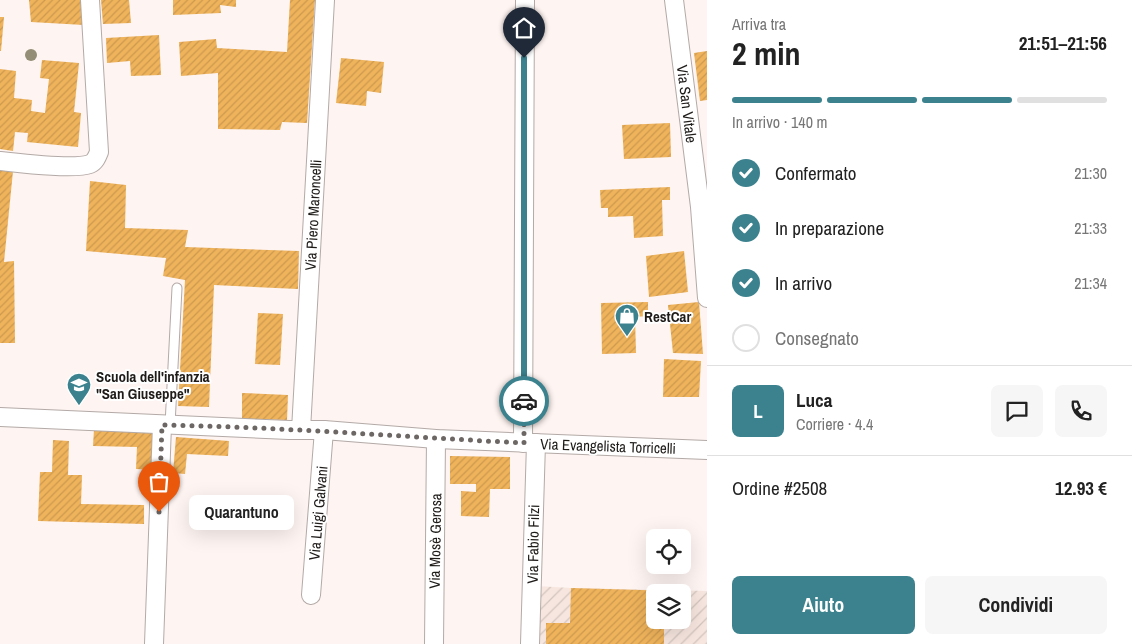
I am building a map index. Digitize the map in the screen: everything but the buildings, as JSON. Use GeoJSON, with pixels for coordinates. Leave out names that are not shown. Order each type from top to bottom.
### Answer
{"type":"FeatureCollection","features":[{"type":"Feature","properties":{"kind":"street"},"geometry":{"type":"LineString","coordinates":[[0,161],[78,167],[96,161],[99,152],[90,0]]}},
{"type":"Feature","properties":{"kind":"street","name":"Via Piero Maroncelli"},"geometry":{"type":"LineString","coordinates":[[301,430],[325,0]]}},
{"type":"Feature","properties":{"kind":"street","name":"Via Fabio Filzi"},"geometry":{"type":"LineString","coordinates":[[524,0],[530,443],[530,644]]}},
{"type":"Feature","properties":{"kind":"street","name":"Via San Vitale"},"geometry":{"type":"LineString","coordinates":[[674,0],[703,207],[707,298]]}},
{"type":"Feature","properties":{"kind":"street","name":"Via Evangelista Torricelli"},"geometry":{"type":"LineString","coordinates":[[0,417],[324,430],[436,439],[707,450]]}},
{"type":"Feature","properties":{"kind":"street"},"geometry":{"type":"LineString","coordinates":[[154,644],[166,425]]}},
{"type":"Feature","properties":{"kind":"street","name":"Via Luigi Galvani"},"geometry":{"type":"LineString","coordinates":[[311,595],[324,430]]}},
{"type":"Feature","properties":{"kind":"street","name":"Via Mosè Gerosa"},"geometry":{"type":"LineString","coordinates":[[434,644],[436,439]]}},
{"type":"Feature","properties":{"kind":"lane"},"geometry":{"type":"LineString","coordinates":[[166,425],[176,288]]}},
{"type":"Feature","properties":{"kind":"shaded area"},"geometry":{"type":"Polygon","coordinates":[[[536,586],[646,590],[646,629],[691,629],[691,591],[707,591],[707,644],[533,644],[536,586]]]}},
{"type":"Feature","properties":{"kind":"way so far"},"geometry":{"type":"LineString","coordinates":[[159,512],[162,425],[324,430],[436,439],[524,443],[524,401]]}},
{"type":"Feature","properties":{"kind":"place","name":"RestCar"},"geometry":{"type":"Point","coordinates":[627,337]}},
{"type":"Feature","properties":{"kind":"place","name":"Scuola dell'infanzia \"San Giuseppe\""},"geometry":{"type":"Point","coordinates":[79,406]}},
{"type":"Feature","properties":{"kind":"place","name":"Quarantuno"},"geometry":{"type":"Point","coordinates":[159,512]}},
{"type":"Feature","properties":{"kind":"route"},"geometry":{"type":"LineString","coordinates":[[524,58],[524,401]]}}]}
